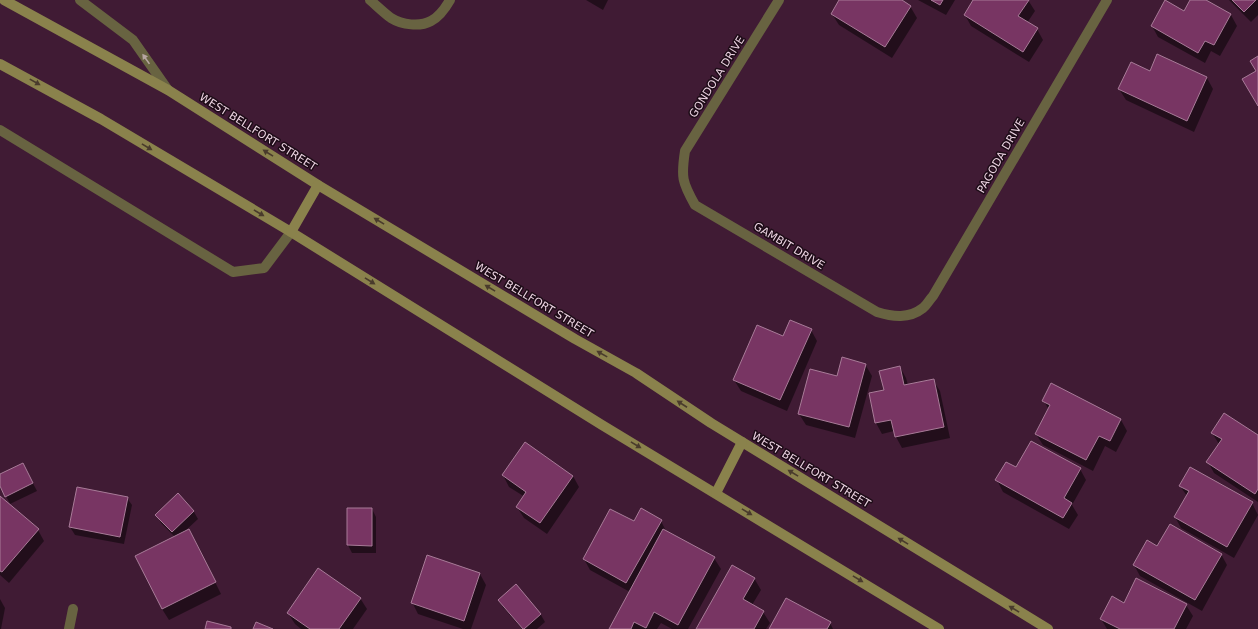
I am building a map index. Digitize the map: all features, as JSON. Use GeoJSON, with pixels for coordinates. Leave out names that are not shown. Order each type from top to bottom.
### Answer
{"type":"FeatureCollection","features":[{"type":"Feature","properties":{"kind":"main road","name":"WEST BELLFORT STREET"},"geometry":{"type":"LineString","coordinates":[[4,0],[168,90],[318,185],[575,339],[636,373],[742,442],[1048,629]]}},
{"type":"Feature","properties":{"kind":"main road"},"geometry":{"type":"LineString","coordinates":[[0,64],[100,119],[292,232],[602,425],[716,492],[939,629]]}},
{"type":"Feature","properties":{"kind":"main road"},"geometry":{"type":"LineString","coordinates":[[292,232],[318,185]]}},
{"type":"Feature","properties":{"kind":"main road"},"geometry":{"type":"LineString","coordinates":[[716,492],[742,442]]}},
{"type":"Feature","properties":{"kind":"street"},"geometry":{"type":"LineString","coordinates":[[80,0],[133,40],[168,90]]}},
{"type":"Feature","properties":{"kind":"street"},"geometry":{"type":"LineString","coordinates":[[370,0],[392,19],[405,24],[417,24],[431,21],[445,8],[450,0]]}},
{"type":"Feature","properties":{"kind":"street","name":"GONDOLA DRIVE"},"geometry":{"type":"LineString","coordinates":[[682,170],[685,151],[779,0]]}},
{"type":"Feature","properties":{"kind":"street","name":"PAGODA DRIVE"},"geometry":{"type":"LineString","coordinates":[[907,316],[923,308],[933,296],[1107,0]]}},
{"type":"Feature","properties":{"kind":"street"},"geometry":{"type":"LineString","coordinates":[[0,130],[233,272],[264,268],[292,232]]}},
{"type":"Feature","properties":{"kind":"street","name":"GAMBIT DRIVE"},"geometry":{"type":"LineString","coordinates":[[682,170],[685,186],[695,204],[877,312],[891,317],[907,316]]}},
{"type":"Feature","properties":{"kind":"street"},"geometry":{"type":"LineString","coordinates":[[69,629],[72,610]]}},
{"type":"Feature","properties":{"kind":"building"},"geometry":{"type":"Polygon","coordinates":[[[839,0],[902,0],[911,6],[885,47],[831,14],[839,0]]]}},
{"type":"Feature","properties":{"kind":"building"},"geometry":{"type":"Polygon","coordinates":[[[931,0],[943,0],[940,5],[931,0]]]}},
{"type":"Feature","properties":{"kind":"building"},"geometry":{"type":"Polygon","coordinates":[[[973,0],[1029,0],[1018,16],[1038,28],[1023,52],[964,15],[973,0]]]}},
{"type":"Feature","properties":{"kind":"building"},"geometry":{"type":"Polygon","coordinates":[[[1165,0],[1184,11],[1190,0],[1206,0],[1231,14],[1214,45],[1205,41],[1198,53],[1151,26],[1165,0]]]}},
{"type":"Feature","properties":{"kind":"building"},"geometry":{"type":"Polygon","coordinates":[[[1232,0],[1256,0],[1244,12],[1232,0]]]}},
{"type":"Feature","properties":{"kind":"building"},"geometry":{"type":"Polygon","coordinates":[[[1157,54],[1207,77],[1187,121],[1118,89],[1131,62],[1150,71],[1157,54]]]}},
{"type":"Feature","properties":{"kind":"building"},"geometry":{"type":"Polygon","coordinates":[[[1258,56],[1258,106],[1242,79],[1256,71],[1250,61],[1258,56]]]}},
{"type":"Feature","properties":{"kind":"building"},"geometry":{"type":"Polygon","coordinates":[[[790,320],[812,329],[780,400],[733,380],[757,325],[783,336],[790,320]]]}},
{"type":"Feature","properties":{"kind":"building"},"geometry":{"type":"Polygon","coordinates":[[[842,357],[866,364],[849,427],[798,414],[810,369],[837,376],[842,357]]]}},
{"type":"Feature","properties":{"kind":"building"},"geometry":{"type":"Polygon","coordinates":[[[900,366],[904,385],[934,379],[944,427],[895,437],[891,420],[875,423],[869,393],[884,390],[879,371],[900,366]]]}},
{"type":"Feature","properties":{"kind":"building"},"geometry":{"type":"Polygon","coordinates":[[[1051,383],[1121,419],[1110,441],[1099,436],[1086,460],[1035,434],[1050,405],[1042,401],[1051,383]]]}},
{"type":"Feature","properties":{"kind":"building"},"geometry":{"type":"Polygon","coordinates":[[[1224,413],[1258,435],[1258,489],[1255,494],[1206,462],[1222,439],[1211,433],[1224,413]]]}},
{"type":"Feature","properties":{"kind":"building"},"geometry":{"type":"Polygon","coordinates":[[[1031,441],[1081,468],[1064,498],[1072,503],[1063,518],[995,480],[1006,462],[1016,467],[1031,441]]]}},
{"type":"Feature","properties":{"kind":"building"},"geometry":{"type":"Polygon","coordinates":[[[525,442],[573,476],[540,523],[516,507],[526,492],[502,475],[525,442]]]}},
{"type":"Feature","properties":{"kind":"building"},"geometry":{"type":"Polygon","coordinates":[[[23,463],[33,483],[5,497],[0,486],[0,474],[23,463]]]}},
{"type":"Feature","properties":{"kind":"building"},"geometry":{"type":"Polygon","coordinates":[[[1190,467],[1253,502],[1227,547],[1174,517],[1189,491],[1179,486],[1190,467]]]}},
{"type":"Feature","properties":{"kind":"building"},"geometry":{"type":"Polygon","coordinates":[[[77,487],[128,497],[120,537],[69,527],[77,487]]]}},
{"type":"Feature","properties":{"kind":"building"},"geometry":{"type":"Polygon","coordinates":[[[178,493],[194,511],[172,532],[155,515],[178,493]]]}},
{"type":"Feature","properties":{"kind":"building"},"geometry":{"type":"Polygon","coordinates":[[[0,496],[39,529],[2,572],[0,571],[0,496]]]}},
{"type":"Feature","properties":{"kind":"building"},"geometry":{"type":"Polygon","coordinates":[[[347,508],[372,508],[372,546],[347,545],[347,508]]]}},
{"type":"Feature","properties":{"kind":"building"},"geometry":{"type":"Polygon","coordinates":[[[641,508],[662,520],[626,583],[583,559],[610,509],[634,521],[641,508]]]}},
{"type":"Feature","properties":{"kind":"building"},"geometry":{"type":"Polygon","coordinates":[[[1170,524],[1222,554],[1195,600],[1133,565],[1147,540],[1157,546],[1170,524]]]}},
{"type":"Feature","properties":{"kind":"building"},"geometry":{"type":"Polygon","coordinates":[[[189,529],[216,582],[162,609],[135,556],[189,529]]]}},
{"type":"Feature","properties":{"kind":"building"},"geometry":{"type":"Polygon","coordinates":[[[663,529],[715,557],[678,625],[654,612],[646,628],[634,622],[631,629],[609,629],[663,529]]]}},
{"type":"Feature","properties":{"kind":"building"},"geometry":{"type":"Polygon","coordinates":[[[427,555],[480,573],[464,621],[411,603],[427,555]]]}},
{"type":"Feature","properties":{"kind":"building"},"geometry":{"type":"Polygon","coordinates":[[[732,565],[755,578],[743,599],[764,611],[754,629],[696,629],[732,565]]]}},
{"type":"Feature","properties":{"kind":"building"},"geometry":{"type":"Polygon","coordinates":[[[318,568],[361,598],[339,629],[310,629],[287,613],[318,568]]]}},
{"type":"Feature","properties":{"kind":"building"},"geometry":{"type":"Polygon","coordinates":[[[1136,578],[1187,604],[1174,629],[1120,629],[1100,619],[1112,596],[1124,603],[1136,578]]]}},
{"type":"Feature","properties":{"kind":"building"},"geometry":{"type":"Polygon","coordinates":[[[516,584],[541,614],[524,629],[498,600],[516,584]]]}},
{"type":"Feature","properties":{"kind":"building"},"geometry":{"type":"Polygon","coordinates":[[[786,598],[831,622],[827,629],[769,629],[786,598]]]}},
{"type":"Feature","properties":{"kind":"building"},"geometry":{"type":"Polygon","coordinates":[[[207,621],[231,627],[231,629],[205,629],[207,621]]]}},
{"type":"Feature","properties":{"kind":"building"},"geometry":{"type":"Polygon","coordinates":[[[256,622],[273,629],[253,629],[256,622]]]}}]}
